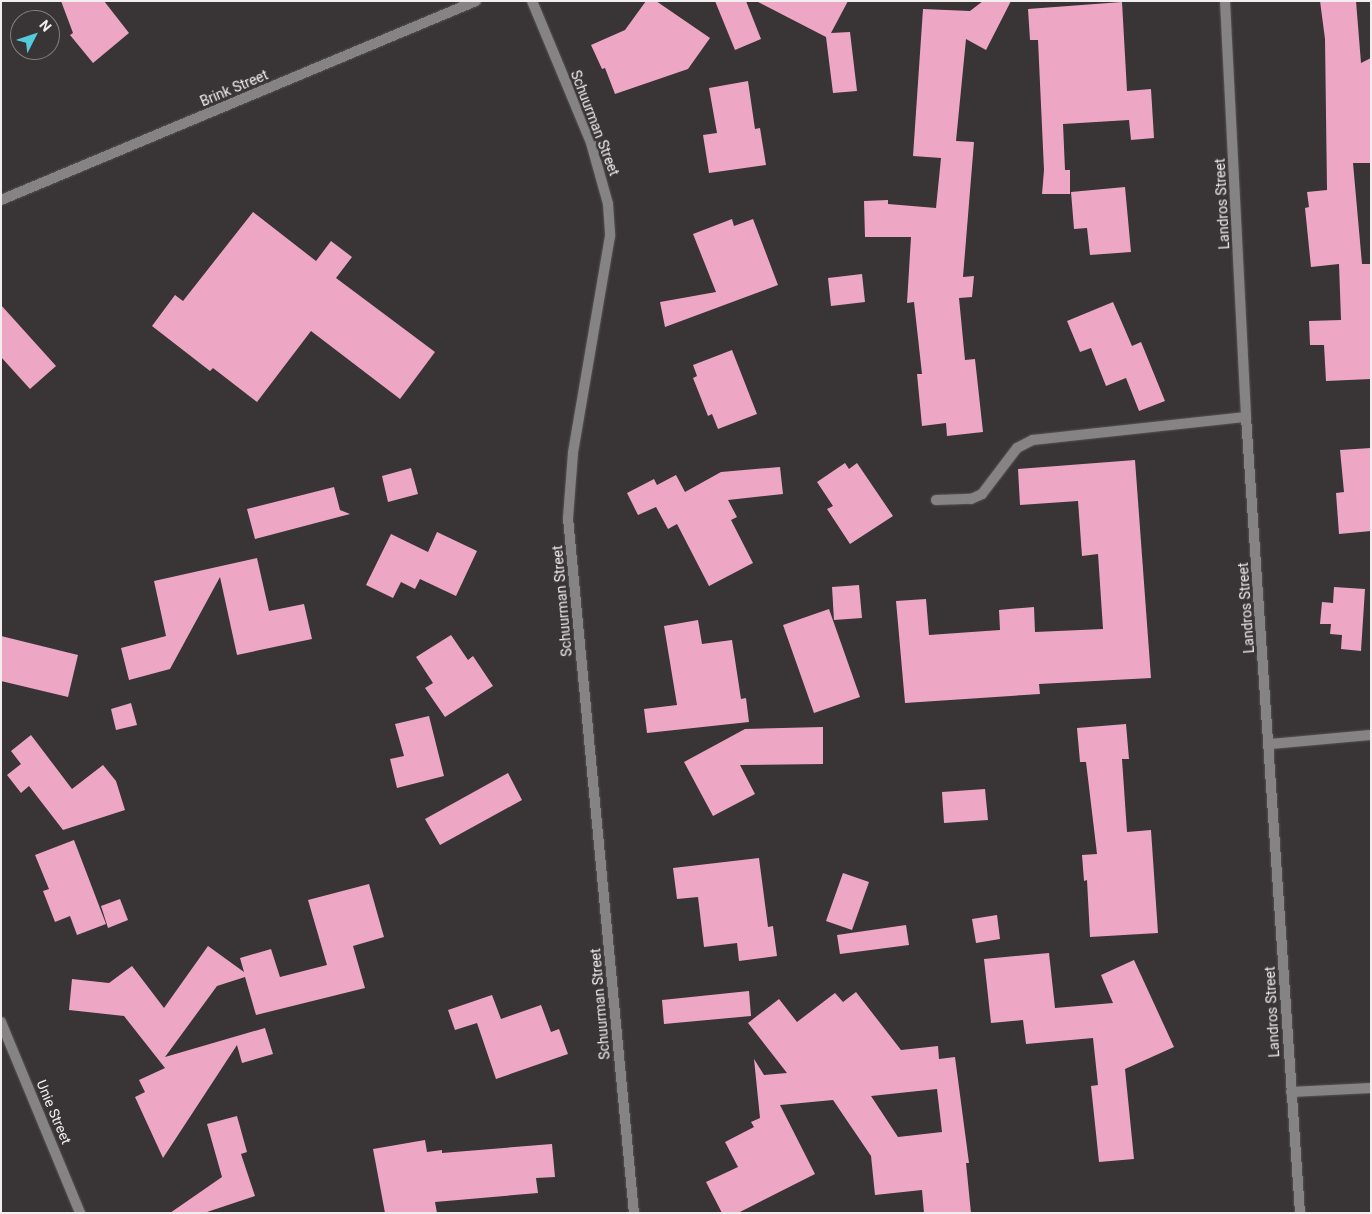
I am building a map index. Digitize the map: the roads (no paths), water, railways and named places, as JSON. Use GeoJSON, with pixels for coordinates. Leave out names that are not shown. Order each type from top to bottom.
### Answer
{"type":"FeatureCollection","features":[{"type":"Feature","properties":{"kind":"street","name":"Brink Street"},"geometry":{"type":"LineString","coordinates":[[1,200],[476,1]]}},
{"type":"Feature","properties":{"kind":"street","name":"Schuurman Street"},"geometry":{"type":"LineString","coordinates":[[532,1],[591,143],[608,204],[610,236],[573,453],[568,518],[634,1213]]}},
{"type":"Feature","properties":{"kind":"street","name":"Landros Street"},"geometry":{"type":"LineString","coordinates":[[1225,1],[1246,417],[1270,744],[1300,1213]]}},
{"type":"Feature","properties":{"kind":"street"},"geometry":{"type":"LineString","coordinates":[[936,500],[971,499],[982,494],[1017,448],[1033,440],[1246,417]]}},
{"type":"Feature","properties":{"kind":"street"},"geometry":{"type":"LineString","coordinates":[[1270,744],[1371,735]]}},
{"type":"Feature","properties":{"kind":"street","name":"Unie Street"},"geometry":{"type":"LineString","coordinates":[[1,1022],[80,1213]]}},
{"type":"Feature","properties":{"kind":"street"},"geometry":{"type":"LineString","coordinates":[[1291,1092],[1371,1088]]}}]}
